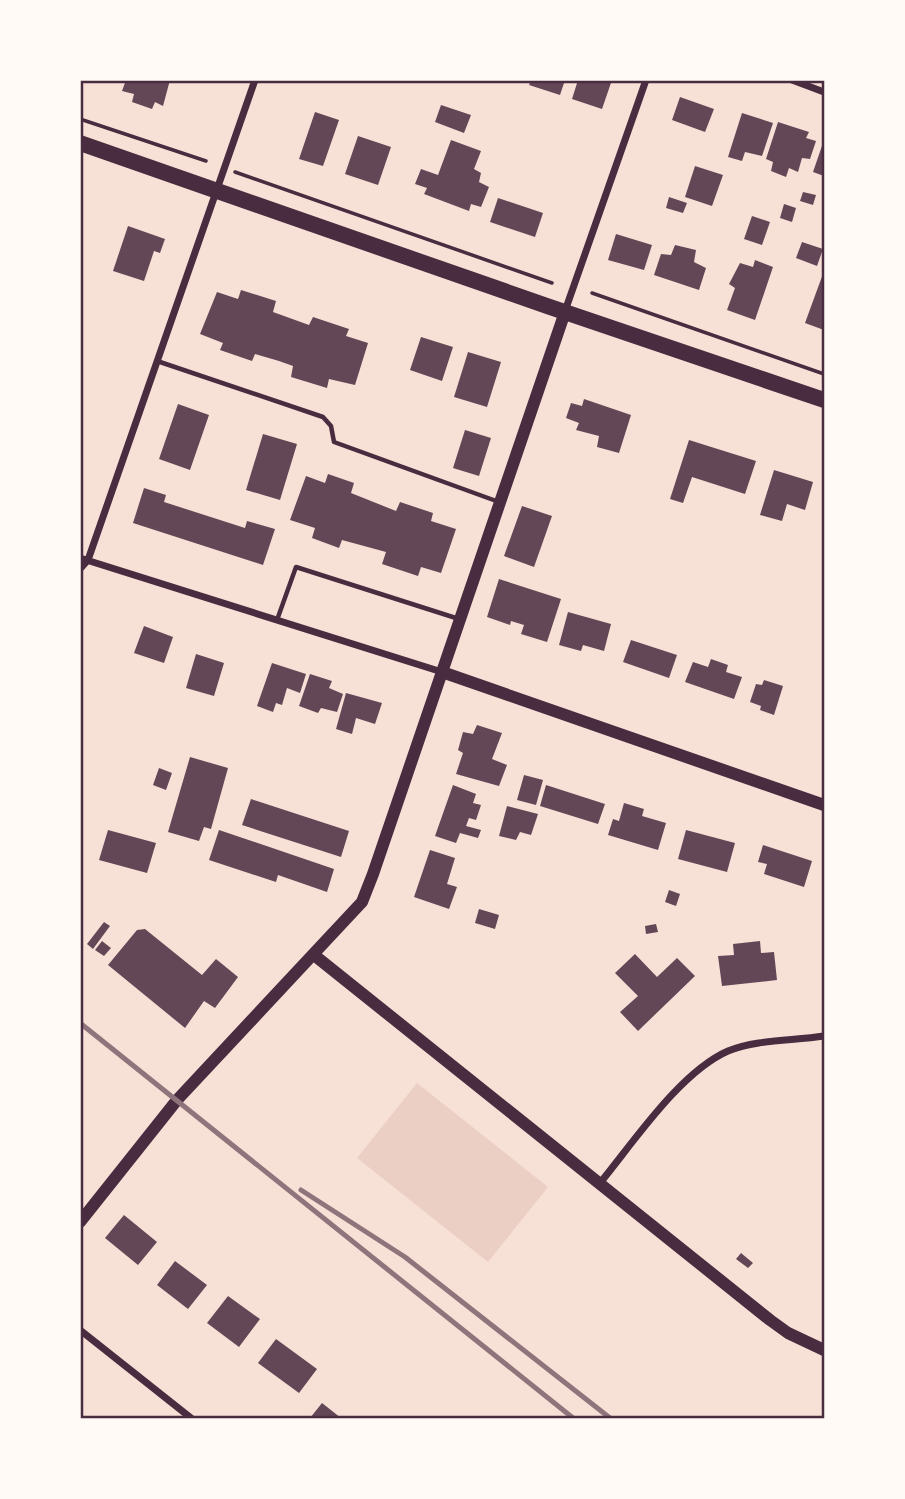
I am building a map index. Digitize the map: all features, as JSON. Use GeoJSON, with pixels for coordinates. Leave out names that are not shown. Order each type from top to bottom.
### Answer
{"type":"FeatureCollection","features":[{"type":"Feature","properties":{"kind":"main road"},"geometry":{"type":"LineString","coordinates":[[80,143],[824,400]]}},
{"type":"Feature","properties":{"kind":"street"},"geometry":{"type":"LineString","coordinates":[[80,569],[158,361],[255,80]]}},
{"type":"Feature","properties":{"kind":"street"},"geometry":{"type":"LineString","coordinates":[[80,1222],[177,1100],[362,902],[646,80]]}},
{"type":"Feature","properties":{"kind":"street"},"geometry":{"type":"LineString","coordinates":[[792,80],[824,92]]}},
{"type":"Feature","properties":{"kind":"street"},"geometry":{"type":"LineString","coordinates":[[84,559],[442,672],[824,805]]}},
{"type":"Feature","properties":{"kind":"street"},"geometry":{"type":"LineString","coordinates":[[314,955],[788,1334],[824,1350]]}},
{"type":"Feature","properties":{"kind":"street"},"geometry":{"type":"LineString","coordinates":[[600,1183],[675,1091],[703,1067],[728,1051],[758,1043],[824,1036]]}},
{"type":"Feature","properties":{"kind":"street"},"geometry":{"type":"LineString","coordinates":[[80,1330],[191,1419]]}},
{"type":"Feature","properties":{"kind":"lane"},"geometry":{"type":"LineString","coordinates":[[158,361],[323,417],[331,426],[334,442],[500,503]]}},
{"type":"Feature","properties":{"kind":"lane"},"geometry":{"type":"LineString","coordinates":[[277,620],[296,567],[460,619]]}},
{"type":"Feature","properties":{"kind":"path"},"geometry":{"type":"LineString","coordinates":[[80,119],[206,161]]}},
{"type":"Feature","properties":{"kind":"path"},"geometry":{"type":"LineString","coordinates":[[235,172],[552,284]]}},
{"type":"Feature","properties":{"kind":"path"},"geometry":{"type":"LineString","coordinates":[[592,293],[824,374]]}},
{"type":"Feature","properties":{"kind":"shaded area"},"geometry":{"type":"Polygon","coordinates":[[[417,1083],[548,1187],[488,1262],[357,1158],[417,1083]]]}},
{"type":"Feature","properties":{"kind":"building"},"geometry":{"type":"Polygon","coordinates":[[[126,80],[170,80],[163,106],[155,102],[152,109],[132,102],[134,94],[122,91],[126,80]]]}},
{"type":"Feature","properties":{"kind":"building"},"geometry":{"type":"Polygon","coordinates":[[[531,80],[565,80],[560,95],[529,85],[531,80]]]}},
{"type":"Feature","properties":{"kind":"building"},"geometry":{"type":"Polygon","coordinates":[[[578,80],[612,80],[602,109],[572,99],[578,80]]]}},
{"type":"Feature","properties":{"kind":"building"},"geometry":{"type":"Polygon","coordinates":[[[680,97],[714,109],[705,132],[672,120],[680,97]]]}},
{"type":"Feature","properties":{"kind":"building"},"geometry":{"type":"Polygon","coordinates":[[[441,105],[471,115],[464,133],[435,122],[441,105]]]}},
{"type":"Feature","properties":{"kind":"building"},"geometry":{"type":"Polygon","coordinates":[[[315,112],[339,120],[323,166],[299,159],[315,112]]]}},
{"type":"Feature","properties":{"kind":"building"},"geometry":{"type":"Polygon","coordinates":[[[742,113],[773,123],[762,156],[745,152],[742,161],[728,157],[742,113]]]}},
{"type":"Feature","properties":{"kind":"building"},"geometry":{"type":"Polygon","coordinates":[[[778,122],[809,132],[806,138],[816,141],[810,159],[802,158],[798,172],[789,168],[786,177],[771,171],[773,162],[766,159],[778,122]]]}},
{"type":"Feature","properties":{"kind":"building"},"geometry":{"type":"Polygon","coordinates":[[[358,136],[391,147],[378,185],[345,174],[358,136]]]}},
{"type":"Feature","properties":{"kind":"building"},"geometry":{"type":"Polygon","coordinates":[[[451,140],[481,151],[474,169],[481,173],[479,182],[489,187],[481,207],[471,204],[469,211],[424,194],[427,188],[415,184],[421,169],[438,175],[451,140]]]}},
{"type":"Feature","properties":{"kind":"building"},"geometry":{"type":"Polygon","coordinates":[[[824,140],[824,176],[813,172],[824,140]]]}},
{"type":"Feature","properties":{"kind":"building"},"geometry":{"type":"Polygon","coordinates":[[[695,166],[723,175],[712,206],[685,197],[695,166]]]}},
{"type":"Feature","properties":{"kind":"building"},"geometry":{"type":"Polygon","coordinates":[[[803,192],[816,195],[813,205],[800,201],[803,192]]]}},
{"type":"Feature","properties":{"kind":"building"},"geometry":{"type":"Polygon","coordinates":[[[669,197],[687,203],[683,213],[666,208],[669,197]]]}},
{"type":"Feature","properties":{"kind":"building"},"geometry":{"type":"Polygon","coordinates":[[[498,198],[543,213],[535,237],[490,222],[498,198]]]}},
{"type":"Feature","properties":{"kind":"building"},"geometry":{"type":"Polygon","coordinates":[[[784,204],[796,208],[792,222],[780,218],[784,204]]]}},
{"type":"Feature","properties":{"kind":"building"},"geometry":{"type":"Polygon","coordinates":[[[752,216],[770,222],[762,245],[744,239],[752,216]]]}},
{"type":"Feature","properties":{"kind":"building"},"geometry":{"type":"Polygon","coordinates":[[[128,226],[165,239],[160,253],[154,251],[144,281],[113,271],[128,226]]]}},
{"type":"Feature","properties":{"kind":"building"},"geometry":{"type":"Polygon","coordinates":[[[616,234],[652,245],[644,270],[608,260],[616,234]]]}},
{"type":"Feature","properties":{"kind":"building"},"geometry":{"type":"Polygon","coordinates":[[[802,242],[823,249],[817,266],[796,258],[802,242]]]}},
{"type":"Feature","properties":{"kind":"building"},"geometry":{"type":"Polygon","coordinates":[[[675,245],[696,250],[694,262],[706,268],[699,290],[654,275],[661,254],[671,255],[675,245]]]}},
{"type":"Feature","properties":{"kind":"building"},"geometry":{"type":"Polygon","coordinates":[[[755,260],[773,267],[755,320],[727,310],[735,288],[729,284],[740,263],[753,267],[755,260]]]}},
{"type":"Feature","properties":{"kind":"building"},"geometry":{"type":"Polygon","coordinates":[[[824,271],[824,330],[805,323],[824,271]]]}},
{"type":"Feature","properties":{"kind":"building"},"geometry":{"type":"Polygon","coordinates":[[[241,290],[276,301],[273,312],[309,325],[313,317],[349,329],[346,336],[368,343],[355,385],[329,379],[327,388],[291,377],[293,366],[255,354],[252,361],[220,350],[223,343],[200,334],[217,292],[238,299],[241,290]]]}},
{"type":"Feature","properties":{"kind":"building"},"geometry":{"type":"Polygon","coordinates":[[[421,337],[453,347],[442,381],[410,370],[421,337]]]}},
{"type":"Feature","properties":{"kind":"building"},"geometry":{"type":"Polygon","coordinates":[[[468,352],[501,362],[487,407],[454,397],[468,352]]]}},
{"type":"Feature","properties":{"kind":"building"},"geometry":{"type":"Polygon","coordinates":[[[584,399],[631,415],[619,453],[597,447],[599,436],[576,430],[579,423],[566,418],[571,403],[582,406],[584,399]]]}},
{"type":"Feature","properties":{"kind":"building"},"geometry":{"type":"Polygon","coordinates":[[[178,404],[209,415],[190,470],[159,459],[178,404]]]}},
{"type":"Feature","properties":{"kind":"building"},"geometry":{"type":"Polygon","coordinates":[[[465,430],[491,438],[479,476],[453,468],[465,430]]]}},
{"type":"Feature","properties":{"kind":"building"},"geometry":{"type":"Polygon","coordinates":[[[263,434],[297,444],[280,500],[246,490],[263,434]]]}},
{"type":"Feature","properties":{"kind":"building"},"geometry":{"type":"Polygon","coordinates":[[[689,440],[756,461],[745,494],[692,477],[683,503],[670,499],[689,440]]]}},
{"type":"Feature","properties":{"kind":"building"},"geometry":{"type":"Polygon","coordinates":[[[774,470],[813,482],[805,510],[787,504],[782,521],[760,515],[774,470]]]}},
{"type":"Feature","properties":{"kind":"building"},"geometry":{"type":"Polygon","coordinates":[[[328,474],[354,483],[351,493],[396,511],[400,502],[433,513],[431,521],[456,529],[441,573],[421,567],[418,576],[382,564],[386,552],[342,540],[339,548],[312,538],[315,528],[290,520],[306,476],[325,483],[328,474]]]}},
{"type":"Feature","properties":{"kind":"building"},"geometry":{"type":"Polygon","coordinates":[[[144,488],[166,495],[164,502],[245,528],[247,521],[275,529],[263,565],[133,523],[144,488]]]}},
{"type":"Feature","properties":{"kind":"building"},"geometry":{"type":"Polygon","coordinates":[[[522,506],[552,516],[534,567],[504,556],[522,506]]]}},
{"type":"Feature","properties":{"kind":"building"},"geometry":{"type":"Polygon","coordinates":[[[499,579],[561,599],[547,642],[521,634],[524,625],[511,621],[510,625],[487,617],[499,579]]]}},
{"type":"Feature","properties":{"kind":"building"},"geometry":{"type":"Polygon","coordinates":[[[568,612],[611,624],[604,651],[583,645],[581,651],[559,645],[568,612]]]}},
{"type":"Feature","properties":{"kind":"building"},"geometry":{"type":"Polygon","coordinates":[[[144,626],[173,637],[164,663],[134,653],[144,626]]]}},
{"type":"Feature","properties":{"kind":"building"},"geometry":{"type":"Polygon","coordinates":[[[631,640],[677,655],[669,678],[623,662],[631,640]]]}},
{"type":"Feature","properties":{"kind":"building"},"geometry":{"type":"Polygon","coordinates":[[[196,654],[224,663],[214,696],[186,688],[196,654]]]}},
{"type":"Feature","properties":{"kind":"building"},"geometry":{"type":"Polygon","coordinates":[[[711,659],[728,665],[726,672],[742,677],[734,699],[685,682],[693,662],[708,667],[711,659]]]}},
{"type":"Feature","properties":{"kind":"building"},"geometry":{"type":"Polygon","coordinates":[[[272,663],[306,674],[300,693],[287,688],[282,705],[276,703],[273,712],[257,706],[272,663]]]}},
{"type":"Feature","properties":{"kind":"building"},"geometry":{"type":"Polygon","coordinates":[[[310,674],[332,681],[329,688],[343,694],[337,712],[321,708],[318,713],[299,706],[310,674]]]}},
{"type":"Feature","properties":{"kind":"building"},"geometry":{"type":"Polygon","coordinates":[[[764,680],[783,686],[774,715],[760,710],[761,706],[750,702],[756,684],[762,685],[764,680]]]}},
{"type":"Feature","properties":{"kind":"building"},"geometry":{"type":"Polygon","coordinates":[[[346,693],[382,703],[375,724],[356,718],[352,734],[336,729],[346,693]]]}},
{"type":"Feature","properties":{"kind":"building"},"geometry":{"type":"Polygon","coordinates":[[[477,725],[502,733],[492,759],[507,765],[499,786],[456,774],[463,753],[458,750],[463,732],[473,734],[477,725]]]}},
{"type":"Feature","properties":{"kind":"building"},"geometry":{"type":"Polygon","coordinates":[[[190,757],[228,768],[211,829],[204,827],[199,841],[168,832],[190,757]]]}},
{"type":"Feature","properties":{"kind":"building"},"geometry":{"type":"Polygon","coordinates":[[[159,768],[172,773],[166,790],[153,785],[159,768]]]}},
{"type":"Feature","properties":{"kind":"building"},"geometry":{"type":"Polygon","coordinates":[[[524,775],[543,780],[536,805],[517,800],[524,775]]]}},
{"type":"Feature","properties":{"kind":"building"},"geometry":{"type":"Polygon","coordinates":[[[453,785],[476,794],[473,803],[481,805],[476,820],[469,818],[466,826],[481,830],[478,838],[460,833],[456,843],[435,836],[453,785]]]}},
{"type":"Feature","properties":{"kind":"building"},"geometry":{"type":"Polygon","coordinates":[[[546,785],[605,804],[598,824],[540,806],[546,785]]]}},
{"type":"Feature","properties":{"kind":"building"},"geometry":{"type":"Polygon","coordinates":[[[251,799],[349,831],[341,857],[242,825],[251,799]]]}},
{"type":"Feature","properties":{"kind":"building"},"geometry":{"type":"Polygon","coordinates":[[[624,803],[644,809],[642,816],[666,823],[658,850],[608,835],[613,819],[619,821],[624,803]]]}},
{"type":"Feature","properties":{"kind":"building"},"geometry":{"type":"Polygon","coordinates":[[[507,806],[538,814],[531,835],[520,832],[516,840],[499,836],[507,806]]]}},
{"type":"Feature","properties":{"kind":"building"},"geometry":{"type":"Polygon","coordinates":[[[108,830],[156,843],[147,873],[99,860],[108,830]]]}},
{"type":"Feature","properties":{"kind":"building"},"geometry":{"type":"Polygon","coordinates":[[[219,830],[334,869],[327,892],[278,875],[276,882],[209,860],[219,830]]]}},
{"type":"Feature","properties":{"kind":"building"},"geometry":{"type":"Polygon","coordinates":[[[686,830],[735,843],[727,872],[678,859],[686,830]]]}},
{"type":"Feature","properties":{"kind":"building"},"geometry":{"type":"Polygon","coordinates":[[[763,845],[812,861],[804,887],[764,874],[767,864],[758,862],[763,845]]]}},
{"type":"Feature","properties":{"kind":"building"},"geometry":{"type":"Polygon","coordinates":[[[430,850],[455,858],[447,884],[457,887],[449,909],[414,897],[430,850]]]}},
{"type":"Feature","properties":{"kind":"building"},"geometry":{"type":"Polygon","coordinates":[[[669,890],[680,894],[676,906],[665,902],[669,890]]]}},
{"type":"Feature","properties":{"kind":"building"},"geometry":{"type":"Polygon","coordinates":[[[479,909],[499,915],[495,929],[475,923],[479,909]]]}},
{"type":"Feature","properties":{"kind":"building"},"geometry":{"type":"Polygon","coordinates":[[[104,922],[110,926],[93,949],[87,944],[104,922]]]}},
{"type":"Feature","properties":{"kind":"building"},"geometry":{"type":"Polygon","coordinates":[[[656,924],[658,932],[646,934],[645,926],[656,924]]]}},
{"type":"Feature","properties":{"kind":"building"},"geometry":{"type":"Polygon","coordinates":[[[145,929],[202,975],[216,959],[238,977],[215,1008],[204,1001],[185,1028],[108,965],[137,930],[145,929]]]}},
{"type":"Feature","properties":{"kind":"building"},"geometry":{"type":"Polygon","coordinates":[[[102,941],[111,948],[104,956],[95,950],[102,941]]]}},
{"type":"Feature","properties":{"kind":"building"},"geometry":{"type":"Polygon","coordinates":[[[760,941],[761,953],[774,952],[777,980],[722,986],[718,956],[734,955],[733,944],[760,941]]]}},
{"type":"Feature","properties":{"kind":"building"},"geometry":{"type":"Polygon","coordinates":[[[635,954],[657,977],[677,958],[695,976],[638,1031],[620,1012],[638,996],[615,973],[635,954]]]}},
{"type":"Feature","properties":{"kind":"building"},"geometry":{"type":"Polygon","coordinates":[[[124,1215],[157,1242],[138,1265],[105,1238],[124,1215]]]}},
{"type":"Feature","properties":{"kind":"building"},"geometry":{"type":"Polygon","coordinates":[[[741,1253],[753,1263],[748,1268],[736,1259],[741,1253]]]}},
{"type":"Feature","properties":{"kind":"building"},"geometry":{"type":"Polygon","coordinates":[[[175,1261],[207,1285],[188,1309],[157,1285],[175,1261]]]}},
{"type":"Feature","properties":{"kind":"building"},"geometry":{"type":"Polygon","coordinates":[[[228,1296],[260,1319],[239,1347],[207,1323],[228,1296]]]}},
{"type":"Feature","properties":{"kind":"building"},"geometry":{"type":"Polygon","coordinates":[[[276,1339],[317,1369],[299,1393],[258,1363],[276,1339]]]}},
{"type":"Feature","properties":{"kind":"building"},"geometry":{"type":"Polygon","coordinates":[[[322,1403],[341,1418],[310,1418],[322,1403]]]}},
{"type":"Feature","properties":{"kind":"railway"},"geometry":{"type":"LineString","coordinates":[[80,1023],[573,1418]]}},
{"type":"Feature","properties":{"kind":"railway"},"geometry":{"type":"LineString","coordinates":[[301,1190],[405,1257],[610,1418]]}}]}
